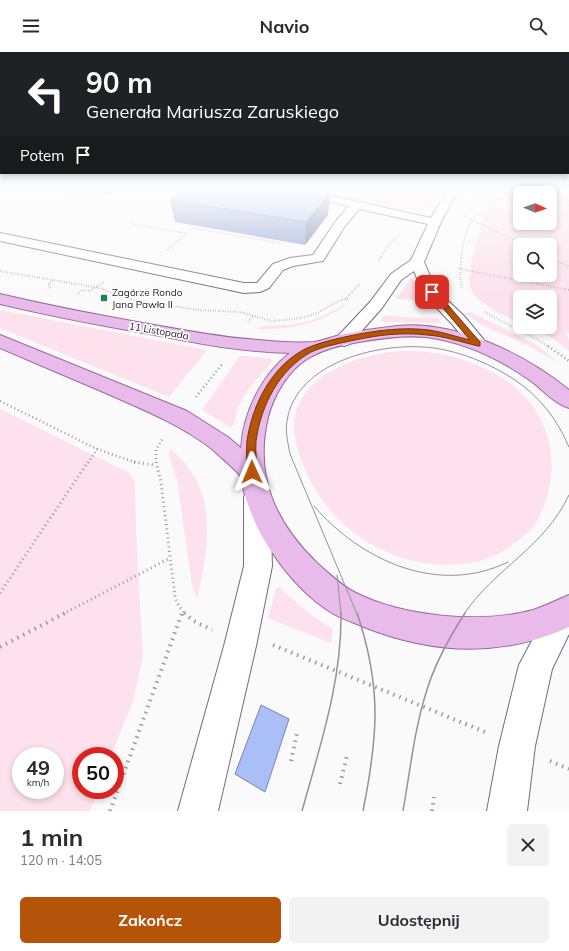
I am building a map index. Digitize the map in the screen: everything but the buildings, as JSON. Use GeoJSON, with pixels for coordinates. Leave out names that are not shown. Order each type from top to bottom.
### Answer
{"type":"FeatureCollection","features":[{"type":"Feature","properties":{"kind":"main road","name":"11 Listopada"},"geometry":{"type":"LineString","coordinates":[[0,299],[68,314],[235,345],[287,348],[319,347]]}},
{"type":"Feature","properties":{"kind":"main road"},"geometry":{"type":"LineString","coordinates":[[566,612],[538,625],[493,633],[452,633],[429,631],[398,623],[355,608],[340,600],[308,575],[280,542],[267,520],[255,484],[251,443],[256,418],[264,398],[276,378],[292,361],[310,350],[319,347],[381,332],[406,331],[429,333],[478,344],[523,366],[546,381],[569,401]]}},
{"type":"Feature","properties":{"kind":"main road"},"geometry":{"type":"LineString","coordinates":[[0,341],[179,417],[220,443],[255,484]]}},
{"type":"Feature","properties":{"kind":"street"},"geometry":{"type":"LineString","coordinates":[[0,237],[178,275],[244,288],[255,288],[264,285],[278,267],[290,262],[318,258],[340,224]]}},
{"type":"Feature","properties":{"kind":"street"},"geometry":{"type":"LineString","coordinates":[[344,340],[376,305],[396,277],[417,262],[434,224]]}},
{"type":"Feature","properties":{"kind":"street"},"geometry":{"type":"LineString","coordinates":[[417,262],[426,283],[438,300],[458,320],[478,344]]}},
{"type":"Feature","properties":{"kind":"street"},"geometry":{"type":"LineString","coordinates":[[198,811],[240,646],[258,566],[255,484]]}},
{"type":"Feature","properties":{"kind":"street"},"geometry":{"type":"LineString","coordinates":[[507,811],[517,746],[536,665],[566,612]]}},
{"type":"Feature","properties":{"kind":"path"},"geometry":{"type":"LineString","coordinates":[[133,224],[186,234]]}},
{"type":"Feature","properties":{"kind":"path"},"geometry":{"type":"LineString","coordinates":[[464,294],[460,284],[460,269],[462,252],[471,224]]}},
{"type":"Feature","properties":{"kind":"path"},"geometry":{"type":"LineString","coordinates":[[481,224],[513,239]]}},
{"type":"Feature","properties":{"kind":"path"},"geometry":{"type":"LineString","coordinates":[[164,253],[193,228],[286,243]]}},
{"type":"Feature","properties":{"kind":"path"},"geometry":{"type":"LineString","coordinates":[[557,260],[569,266]]}},
{"type":"Feature","properties":{"kind":"path"},"geometry":{"type":"LineString","coordinates":[[460,269],[569,290]]}},
{"type":"Feature","properties":{"kind":"path"},"geometry":{"type":"LineString","coordinates":[[0,271],[96,287],[123,298],[198,310],[240,312],[272,321],[304,317],[321,311],[341,300],[352,300]]}},
{"type":"Feature","properties":{"kind":"path"},"geometry":{"type":"LineString","coordinates":[[73,297],[82,290],[90,291],[100,284]]}},
{"type":"Feature","properties":{"kind":"path"},"geometry":{"type":"LineString","coordinates":[[483,311],[499,321],[538,339],[569,361]]}},
{"type":"Feature","properties":{"kind":"path"},"geometry":{"type":"LineString","coordinates":[[194,400],[225,360]]}},
{"type":"Feature","properties":{"kind":"path"},"geometry":{"type":"LineString","coordinates":[[0,401],[97,449],[137,463],[156,465]]}},
{"type":"Feature","properties":{"kind":"path"},"geometry":{"type":"LineString","coordinates":[[160,441],[154,453],[161,482],[175,597],[182,613],[193,620]]}},
{"type":"Feature","properties":{"kind":"path"},"geometry":{"type":"LineString","coordinates":[[0,594],[97,449]]}},
{"type":"Feature","properties":{"kind":"path"},"geometry":{"type":"LineString","coordinates":[[0,647],[170,558]]}},
{"type":"Feature","properties":{"kind":"path"},"geometry":{"type":"LineString","coordinates":[[110,811],[182,613]]}},
{"type":"Feature","properties":{"kind":"path"},"geometry":{"type":"LineString","coordinates":[[266,642],[316,661],[488,733]]}},
{"type":"Feature","properties":{"kind":"path"},"geometry":{"type":"LineString","coordinates":[[291,760],[297,733]]}},
{"type":"Feature","properties":{"kind":"path"},"geometry":{"type":"LineString","coordinates":[[340,784],[347,756]]}},
{"type":"Feature","properties":{"kind":"path"},"geometry":{"type":"LineString","coordinates":[[432,811],[434,798]]}},
{"type":"Feature","properties":{"kind":"shaded area"},"geometry":{"type":"Polygon","coordinates":[[[482,224],[513,224],[513,230],[557,230],[557,224],[569,224],[569,333],[566,333],[569,340],[569,351],[545,334],[557,334],[557,290],[513,290],[513,320],[484,303],[473,293],[470,287],[470,269],[482,224]]]}},
{"type":"Feature","properties":{"kind":"shaded area"},"geometry":{"type":"Polygon","coordinates":[[[411,278],[415,280],[417,290],[422,300],[396,299],[411,278]]]}},
{"type":"Feature","properties":{"kind":"shaded area"},"geometry":{"type":"Polygon","coordinates":[[[343,305],[346,305],[336,312],[315,321],[292,327],[256,329],[263,326],[290,325],[304,322],[318,318],[343,305]]]}},
{"type":"Feature","properties":{"kind":"shaded area"},"geometry":{"type":"Polygon","coordinates":[[[0,310],[207,350],[169,397],[0,328],[0,310]]]}},
{"type":"Feature","properties":{"kind":"shaded area"},"geometry":{"type":"Polygon","coordinates":[[[470,312],[535,344],[559,363],[529,346],[482,325],[464,313],[470,312]]]}},
{"type":"Feature","properties":{"kind":"shaded area"},"geometry":{"type":"Polygon","coordinates":[[[384,315],[413,318],[437,317],[442,323],[382,322],[381,321],[384,315]]]}},
{"type":"Feature","properties":{"kind":"shaded area"},"geometry":{"type":"Polygon","coordinates":[[[402,351],[434,353],[455,357],[476,364],[508,382],[525,397],[539,415],[547,435],[551,457],[551,479],[545,502],[535,525],[515,543],[500,553],[484,560],[447,565],[421,562],[395,555],[371,544],[349,529],[330,510],[315,489],[303,464],[294,435],[296,412],[304,396],[315,382],[348,363],[384,353],[402,351]]]}},
{"type":"Feature","properties":{"kind":"shaded area"},"geometry":{"type":"Polygon","coordinates":[[[240,356],[270,358],[273,361],[249,388],[238,407],[234,425],[230,427],[202,410],[240,356]]]}},
{"type":"Feature","properties":{"kind":"shaded area"},"geometry":{"type":"Polygon","coordinates":[[[0,409],[129,473],[135,483],[143,657],[133,701],[115,747],[72,747],[72,799],[95,799],[90,811],[0,811],[0,409]]]}},
{"type":"Feature","properties":{"kind":"shaded area"},"geometry":{"type":"Polygon","coordinates":[[[170,449],[185,463],[198,483],[206,515],[206,548],[197,598],[192,585],[177,480],[169,455],[170,449]]]}},
{"type":"Feature","properties":{"kind":"shaded area"},"geometry":{"type":"Polygon","coordinates":[[[279,587],[301,607],[333,630],[331,643],[268,618],[276,589],[279,587]]]}},
{"type":"Feature","properties":{"kind":"tram line"},"geometry":{"type":"LineString","coordinates":[[357,614],[290,454],[286,425],[294,400],[307,383],[324,370],[345,359],[367,352],[391,348],[413,347],[434,348],[455,352],[486,364],[506,374],[524,387],[547,409],[559,427],[569,447]]}},
{"type":"Feature","properties":{"kind":"tram line"},"geometry":{"type":"LineString","coordinates":[[464,614],[490,583],[533,544],[559,513],[569,495]]}},
{"type":"Feature","properties":{"kind":"tram line"},"geometry":{"type":"LineString","coordinates":[[314,506],[333,526],[354,543],[378,557],[403,567],[429,574],[455,575],[482,572],[508,562]]}},
{"type":"Feature","properties":{"kind":"tram line"},"geometry":{"type":"LineString","coordinates":[[337,575],[341,614]]}},
{"type":"Feature","properties":{"kind":"tram line"},"geometry":{"type":"LineString","coordinates":[[357,613],[371,665],[375,712],[372,759],[363,811]]}},
{"type":"Feature","properties":{"kind":"tram line"},"geometry":{"type":"LineString","coordinates":[[403,811],[415,737],[426,693],[442,652],[465,613]]}},
{"type":"Feature","properties":{"kind":"tram line"},"geometry":{"type":"LineString","coordinates":[[302,811],[323,738],[334,688],[338,663],[341,614]]}},
{"type":"Feature","properties":{"kind":"place","name":"Zagórze Rondo Jana Pawła II"},"geometry":{"type":"Point","coordinates":[104,298]}},
{"type":"Feature","properties":{"kind":"route"},"geometry":{"type":"LineString","coordinates":[[252,472],[251,443],[256,418],[264,398],[276,378],[292,361],[310,350],[344,340],[381,332],[406,331],[453,337],[478,344],[432,292]]}}]}
